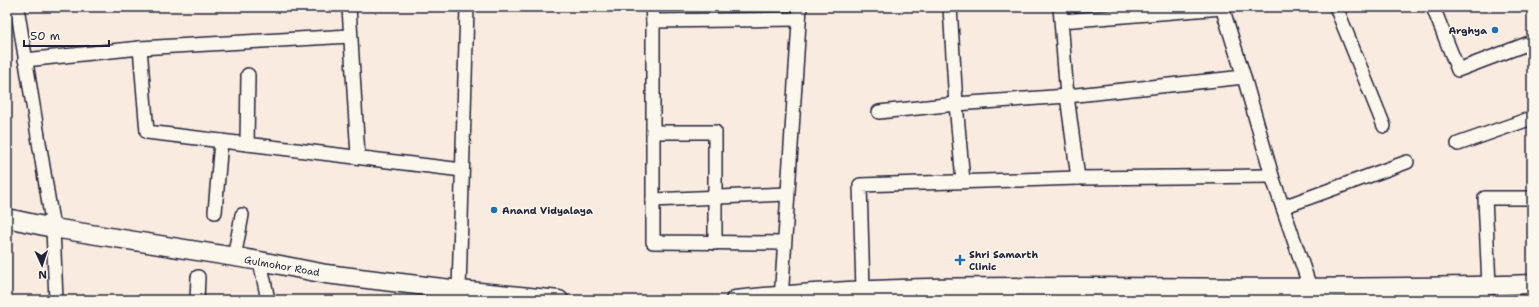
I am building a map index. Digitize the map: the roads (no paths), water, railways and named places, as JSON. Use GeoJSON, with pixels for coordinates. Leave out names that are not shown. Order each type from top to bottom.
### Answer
{"type":"FeatureCollection","features":[{"type":"Feature","properties":{"kind":"street"},"geometry":{"type":"LineString","coordinates":[[17,7],[53,228],[56,300]]}},
{"type":"Feature","properties":{"kind":"street"},"geometry":{"type":"LineString","coordinates":[[349,7],[358,156]]}},
{"type":"Feature","properties":{"kind":"street"},"geometry":{"type":"LineString","coordinates":[[466,7],[462,170],[471,294]]}},
{"type":"Feature","properties":{"kind":"street"},"geometry":{"type":"LineString","coordinates":[[652,7],[653,242],[784,243]]}},
{"type":"Feature","properties":{"kind":"street"},"geometry":{"type":"LineString","coordinates":[[950,7],[956,104],[963,182]]}},
{"type":"Feature","properties":{"kind":"street"},"geometry":{"type":"LineString","coordinates":[[1060,7],[1067,96],[1078,178]]}},
{"type":"Feature","properties":{"kind":"street"},"geometry":{"type":"LineString","coordinates":[[1062,21],[1222,7],[1244,77],[1272,176],[1310,294]]}},
{"type":"Feature","properties":{"kind":"street"},"geometry":{"type":"LineString","coordinates":[[1336,7],[1384,126]]}},
{"type":"Feature","properties":{"kind":"street"},"geometry":{"type":"LineString","coordinates":[[1433,7],[1458,70],[1532,42]]}},
{"type":"Feature","properties":{"kind":"street"},"geometry":{"type":"LineString","coordinates":[[653,20],[800,13],[780,298]]}},
{"type":"Feature","properties":{"kind":"street"},"geometry":{"type":"LineString","coordinates":[[25,60],[140,48],[350,36]]}},
{"type":"Feature","properties":{"kind":"street"},"geometry":{"type":"LineString","coordinates":[[140,48],[147,132],[358,156],[462,170]]}},
{"type":"Feature","properties":{"kind":"street"},"geometry":{"type":"LineString","coordinates":[[247,144],[248,75]]}},
{"type":"Feature","properties":{"kind":"street"},"geometry":{"type":"LineString","coordinates":[[879,112],[956,104],[1067,96],[1244,77]]}},
{"type":"Feature","properties":{"kind":"street"},"geometry":{"type":"LineString","coordinates":[[1458,144],[1532,118]]}},
{"type":"Feature","properties":{"kind":"street"},"geometry":{"type":"LineString","coordinates":[[653,132],[715,132],[715,243]]}},
{"type":"Feature","properties":{"kind":"street"},"geometry":{"type":"LineString","coordinates":[[215,212],[222,141]]}},
{"type":"Feature","properties":{"kind":"street"},"geometry":{"type":"LineString","coordinates":[[1283,207],[1407,162]]}},
{"type":"Feature","properties":{"kind":"street"},"geometry":{"type":"LineString","coordinates":[[862,290],[860,185],[1078,178],[1272,176]]}},
{"type":"Feature","properties":{"kind":"street"},"geometry":{"type":"LineString","coordinates":[[653,200],[787,194]]}},
{"type":"Feature","properties":{"kind":"street"},"geometry":{"type":"LineString","coordinates":[[1489,286],[1485,198],[1532,198]]}},
{"type":"Feature","properties":{"kind":"street"},"geometry":{"type":"LineString","coordinates":[[234,258],[242,215]]}},
{"type":"Feature","properties":{"kind":"street","name":"Gulmohor Road"},"geometry":{"type":"LineString","coordinates":[[7,218],[53,228],[260,261],[326,274],[471,294],[559,300]]}},
{"type":"Feature","properties":{"kind":"street"},"geometry":{"type":"LineString","coordinates":[[260,261],[268,300]]}},
{"type":"Feature","properties":{"kind":"street"},"geometry":{"type":"LineString","coordinates":[[197,300],[198,277]]}},
{"type":"Feature","properties":{"kind":"street"},"geometry":{"type":"LineString","coordinates":[[735,300],[780,298],[862,290],[909,295],[1310,294],[1532,284]]}},
{"type":"Feature","properties":{"kind":"place","name":"Arghya"},"geometry":{"type":"Point","coordinates":[1495,30]}},
{"type":"Feature","properties":{"kind":"place","name":"Anand Vidyalaya"},"geometry":{"type":"Point","coordinates":[494,210]}},
{"type":"Feature","properties":{"kind":"place","name":"Shri Samarth Clinic"},"geometry":{"type":"Point","coordinates":[960,260]}}]}
